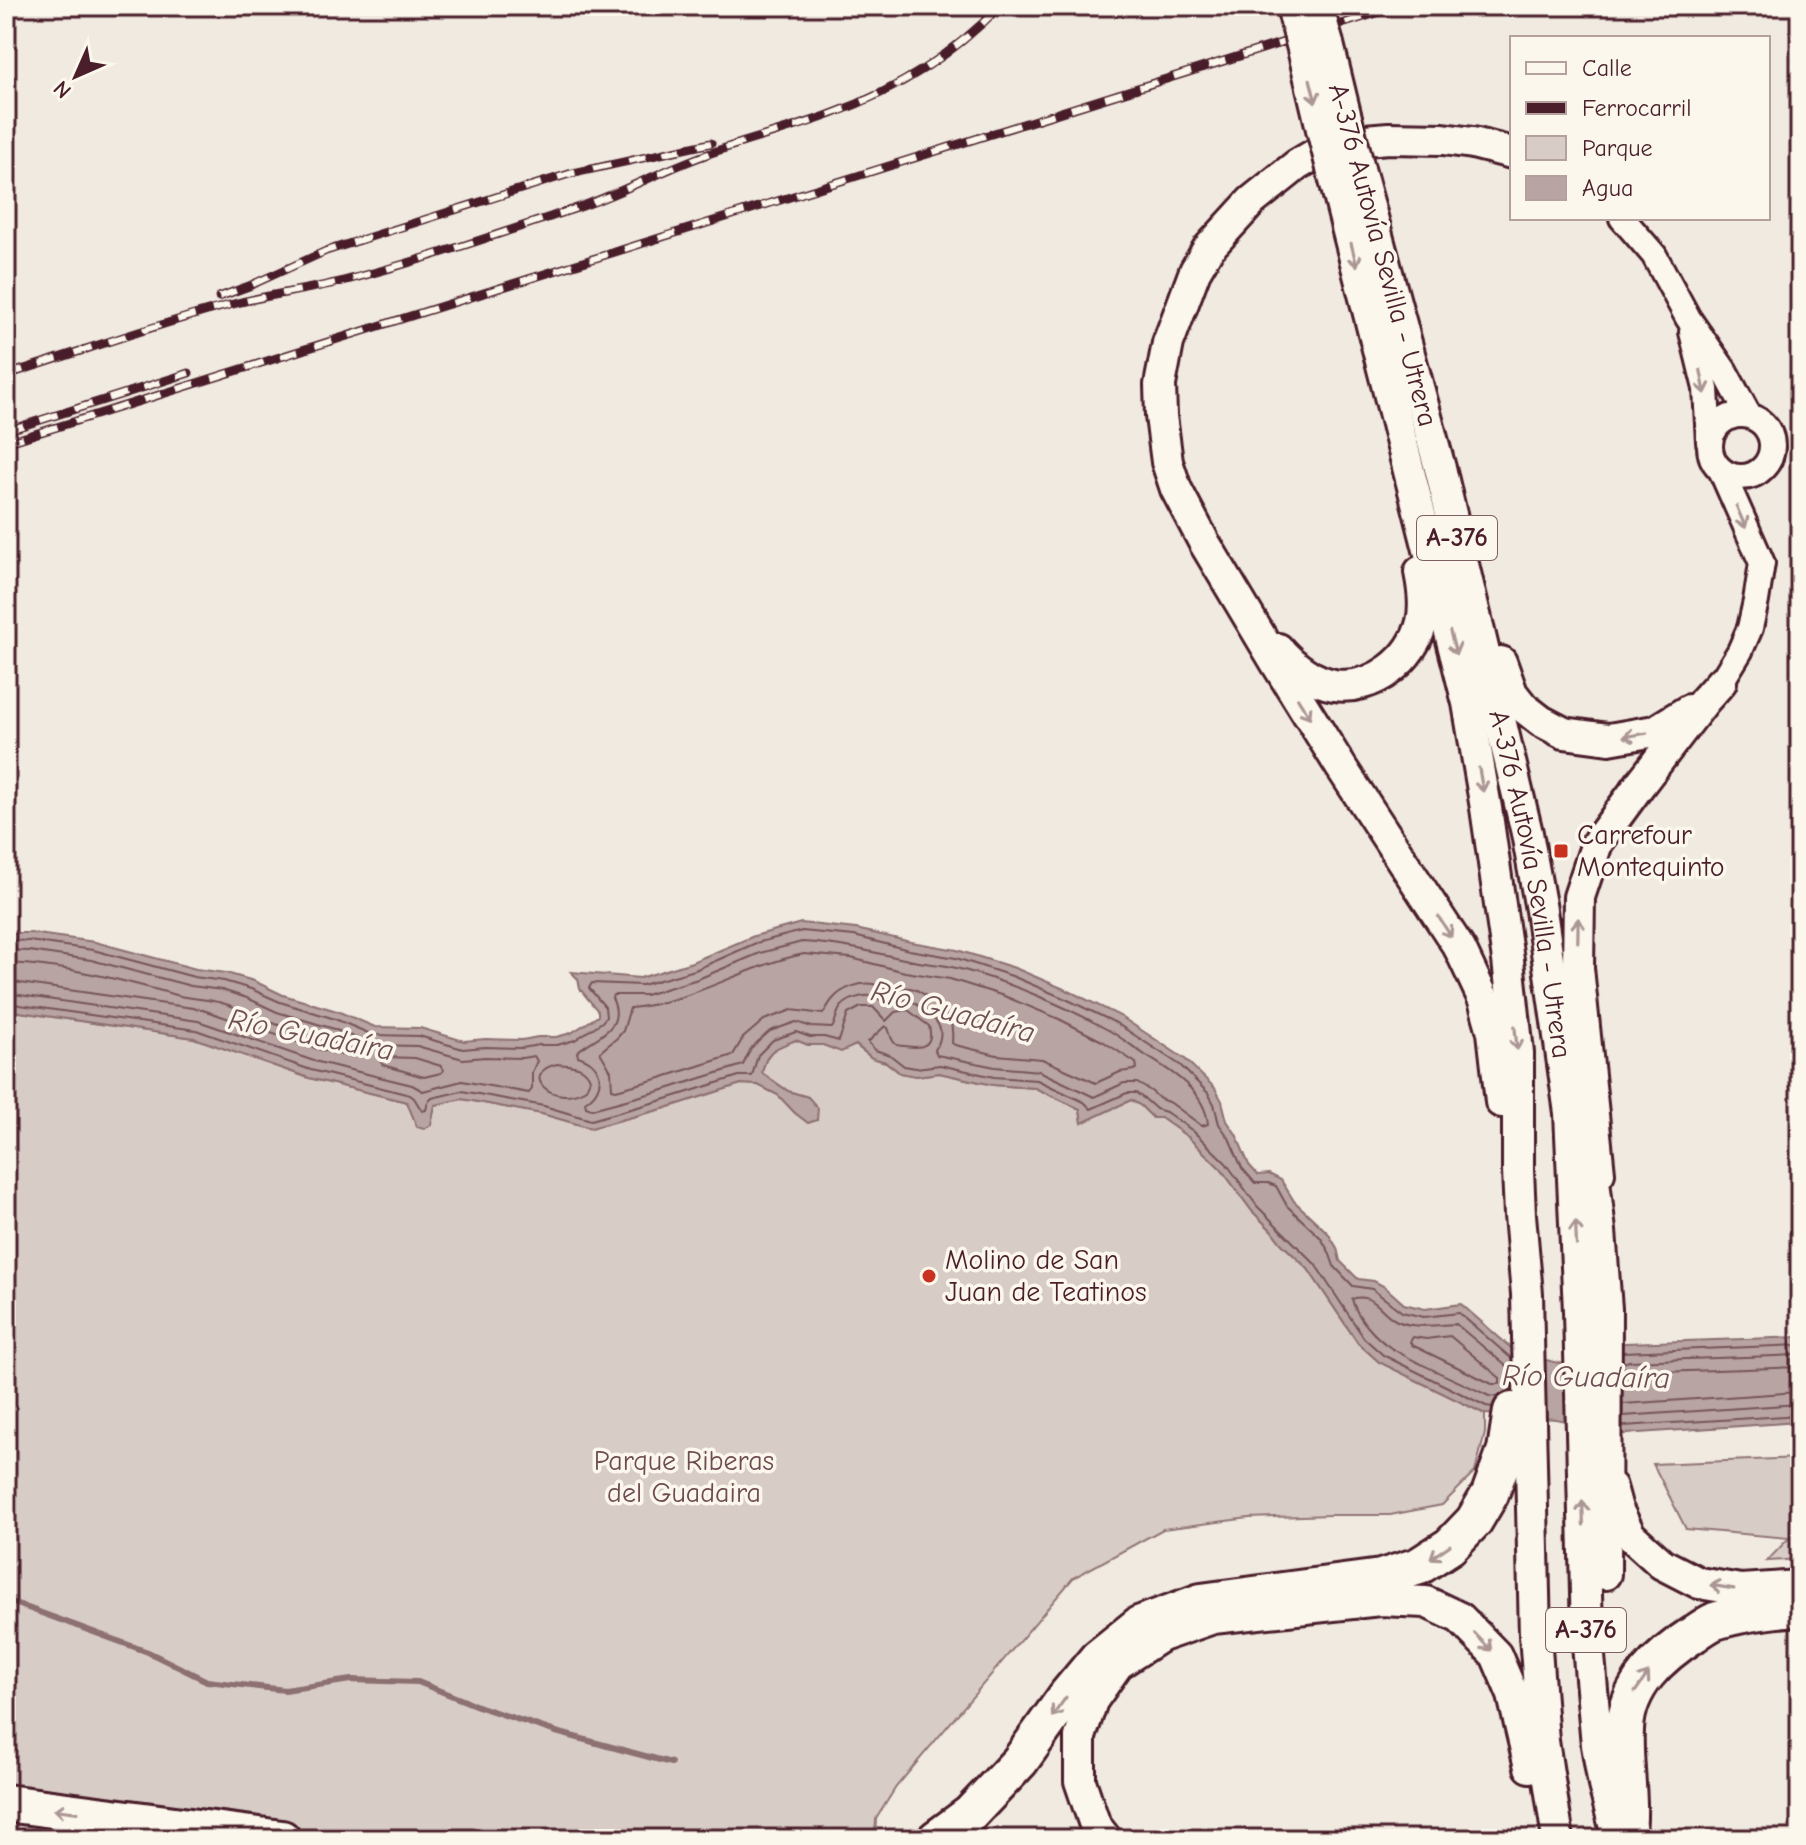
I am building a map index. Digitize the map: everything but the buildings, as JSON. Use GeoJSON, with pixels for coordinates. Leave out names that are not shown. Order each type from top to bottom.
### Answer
{"type":"FeatureCollection","features":[{"type":"Feature","properties":{"kind":"highway"},"geometry":{"type":"LineString","coordinates":[[936,1839],[980,1804],[1020,1761],[1098,1658],[1139,1625],[1201,1602],[1381,1578],[1419,1566],[1450,1546],[1474,1521],[1518,1450],[1512,1411]]}},
{"type":"Feature","properties":{"kind":"highway"},"geometry":{"type":"LineString","coordinates":[[1626,1839],[1629,1799],[1624,1763],[1625,1725],[1640,1682],[1670,1650],[1713,1622],[1757,1611],[1800,1607]]}},
{"type":"Feature","properties":{"kind":"highway"},"geometry":{"type":"LineString","coordinates":[[6,1803],[282,1839]]}},
{"type":"Feature","properties":{"kind":"main road","name":"A-376 Autovía Sevilla - Utrera"},"geometry":{"type":"LineString","coordinates":[[1292,6],[1316,49]]}},
{"type":"Feature","properties":{"kind":"main road","name":"A-376 Autovía Sevilla - Utrera"},"geometry":{"type":"LineString","coordinates":[[1317,6],[1316,49],[1334,124],[1441,472],[1527,833],[1570,1113],[1593,1310]]}},
{"type":"Feature","properties":{"kind":"main road"},"geometry":{"type":"LineString","coordinates":[[1510,152],[1473,143],[1389,138],[1335,147],[1297,165],[1252,201],[1208,249],[1195,271],[1168,343],[1160,385],[1167,462],[1176,489],[1198,533],[1341,767],[1460,949],[1478,985],[1493,1032],[1502,1109],[1518,1170]]}},
{"type":"Feature","properties":{"kind":"main road","name":"A-376 Autovía Sevilla - Utrera"},"geometry":{"type":"LineString","coordinates":[[1347,174],[1393,412],[1468,703],[1486,808],[1518,1053],[1520,1293]]}},
{"type":"Feature","properties":{"kind":"main road"},"geometry":{"type":"LineString","coordinates":[[1250,617],[1297,669],[1334,685],[1349,685],[1383,675],[1409,650],[1422,621],[1423,588],[1397,463],[1393,412]]}},
{"type":"Feature","properties":{"kind":"main road"},"geometry":{"type":"LineString","coordinates":[[1441,472],[1475,571],[1505,676],[1512,693],[1523,707],[1564,733],[1609,739],[1655,731],[1713,692]]}},
{"type":"Feature","properties":{"kind":"main road"},"geometry":{"type":"LineString","coordinates":[[1618,1839],[1604,1785],[1611,1745],[1604,1523],[1594,1472],[1593,1310],[1600,1231],[1597,1144],[1578,968],[1579,897],[1597,843],[1713,692]]}},
{"type":"Feature","properties":{"kind":"main road"},"geometry":{"type":"LineString","coordinates":[[1541,910],[1569,999],[1600,1231]]}},
{"type":"Feature","properties":{"kind":"main road"},"geometry":{"type":"LineString","coordinates":[[1512,1411],[1520,1293]]}},
{"type":"Feature","properties":{"kind":"main road","name":"A-376"},"geometry":{"type":"LineString","coordinates":[[1520,1293],[1518,1450],[1543,1741],[1558,1839]]}},
{"type":"Feature","properties":{"kind":"main road"},"geometry":{"type":"LineString","coordinates":[[1594,1472],[1630,1535],[1662,1564],[1699,1583],[1741,1590],[1800,1586]]}},
{"type":"Feature","properties":{"kind":"main road"},"geometry":{"type":"LineString","coordinates":[[1106,1839],[1095,1825],[1080,1781],[1080,1737],[1092,1701],[1118,1664],[1161,1636],[1213,1618],[1380,1600],[1426,1602],[1460,1618],[1496,1655],[1513,1695],[1543,1834],[1548,1839]]}},
{"type":"Feature","properties":{"kind":"street"},"geometry":{"type":"LineString","coordinates":[[1624,220],[1654,255],[1688,318],[1724,370],[1749,416]]}},
{"type":"Feature","properties":{"kind":"street"},"geometry":{"type":"LineString","coordinates":[[1688,318],[1706,389],[1713,460],[1721,470],[1762,563],[1750,628],[1740,651],[1713,692]]}},
{"type":"Feature","properties":{"kind":"street"},"geometry":{"type":"LineString","coordinates":[[1710,447],[1712,433],[1721,421],[1734,415],[1749,416],[1765,426],[1769,434],[1772,443],[1769,461],[1756,474],[1738,477],[1721,470]]}},
{"type":"Feature","properties":{"kind":"green space","name":"Parque Riberas del Guadaira"},"geometry":{"type":"Polygon","coordinates":[[[6,1010],[194,1038],[309,1078],[407,1102],[417,1126],[431,1125],[435,1105],[462,1099],[542,1114],[591,1128],[741,1084],[758,1085],[778,1095],[808,1123],[817,1120],[808,1097],[788,1091],[762,1073],[766,1059],[773,1050],[796,1040],[840,1051],[855,1045],[900,1073],[916,1076],[939,1073],[993,1085],[1035,1088],[1080,1109],[1082,1122],[1131,1100],[1153,1118],[1161,1118],[1188,1137],[1221,1169],[1252,1211],[1308,1269],[1358,1343],[1379,1362],[1485,1414],[1485,1433],[1475,1472],[1442,1505],[1390,1515],[1249,1518],[1163,1529],[1073,1578],[896,1787],[876,1819],[875,1839],[6,1839],[6,1010]]]}},
{"type":"Feature","properties":{"kind":"green space"},"geometry":{"type":"Polygon","coordinates":[[[1800,1458],[1800,1559],[1767,1561],[1789,1538],[1686,1529],[1653,1464],[1800,1458]]]}},
{"type":"Feature","properties":{"kind":"water","name":"Río Guadaíra"},"geometry":{"type":"Polygon","coordinates":[[[801,923],[856,929],[957,950],[1015,968],[1120,1016],[1185,1059],[1215,1088],[1249,1165],[1258,1175],[1269,1174],[1281,1180],[1294,1201],[1328,1233],[1340,1261],[1358,1279],[1374,1281],[1404,1304],[1425,1309],[1461,1304],[1518,1354],[1564,1364],[1625,1343],[1800,1337],[1800,1422],[1624,1434],[1556,1419],[1485,1414],[1379,1362],[1358,1343],[1308,1269],[1252,1211],[1221,1169],[1188,1137],[1161,1118],[1153,1118],[1131,1100],[1082,1123],[1080,1109],[1035,1088],[993,1085],[939,1073],[916,1076],[900,1073],[856,1045],[841,1052],[796,1040],[773,1050],[766,1059],[762,1073],[788,1091],[808,1097],[818,1108],[817,1120],[808,1123],[778,1095],[758,1085],[741,1084],[591,1128],[542,1114],[462,1099],[435,1105],[431,1125],[424,1129],[417,1127],[407,1102],[309,1078],[194,1038],[6,1010],[6,933],[30,933],[95,942],[196,969],[226,973],[375,1027],[420,1028],[464,1041],[556,1037],[571,1033],[598,1016],[598,1011],[571,972],[640,978],[692,962],[754,936],[801,923]]]}},
{"type":"Feature","properties":{"kind":"waterway"},"geometry":{"type":"LineString","coordinates":[[6,1600],[148,1652],[207,1681],[285,1690],[351,1680],[418,1682],[556,1732],[671,1763]]}},
{"type":"Feature","properties":{"kind":"railway"},"geometry":{"type":"LineString","coordinates":[[6,375],[208,311],[343,281],[459,247],[591,203],[708,154],[834,113],[880,93],[923,69],[964,40],[1000,6]]}},
{"type":"Feature","properties":{"kind":"railway"},"geometry":{"type":"LineString","coordinates":[[6,443],[1399,6]]}},
{"type":"Feature","properties":{"kind":"railway"},"geometry":{"type":"LineString","coordinates":[[219,297],[326,251],[521,189],[569,174],[711,143]]}},
{"type":"Feature","properties":{"kind":"railway"},"geometry":{"type":"LineString","coordinates":[[6,431],[189,373]]}},
{"type":"Feature","properties":{"kind":"place","name":"Carrefour Montequinto"},"geometry":{"type":"Point","coordinates":[1561,851]}},
{"type":"Feature","properties":{"kind":"place","name":"Molino de San Juan de Teatinos"},"geometry":{"type":"Point","coordinates":[929,1276]}}]}
